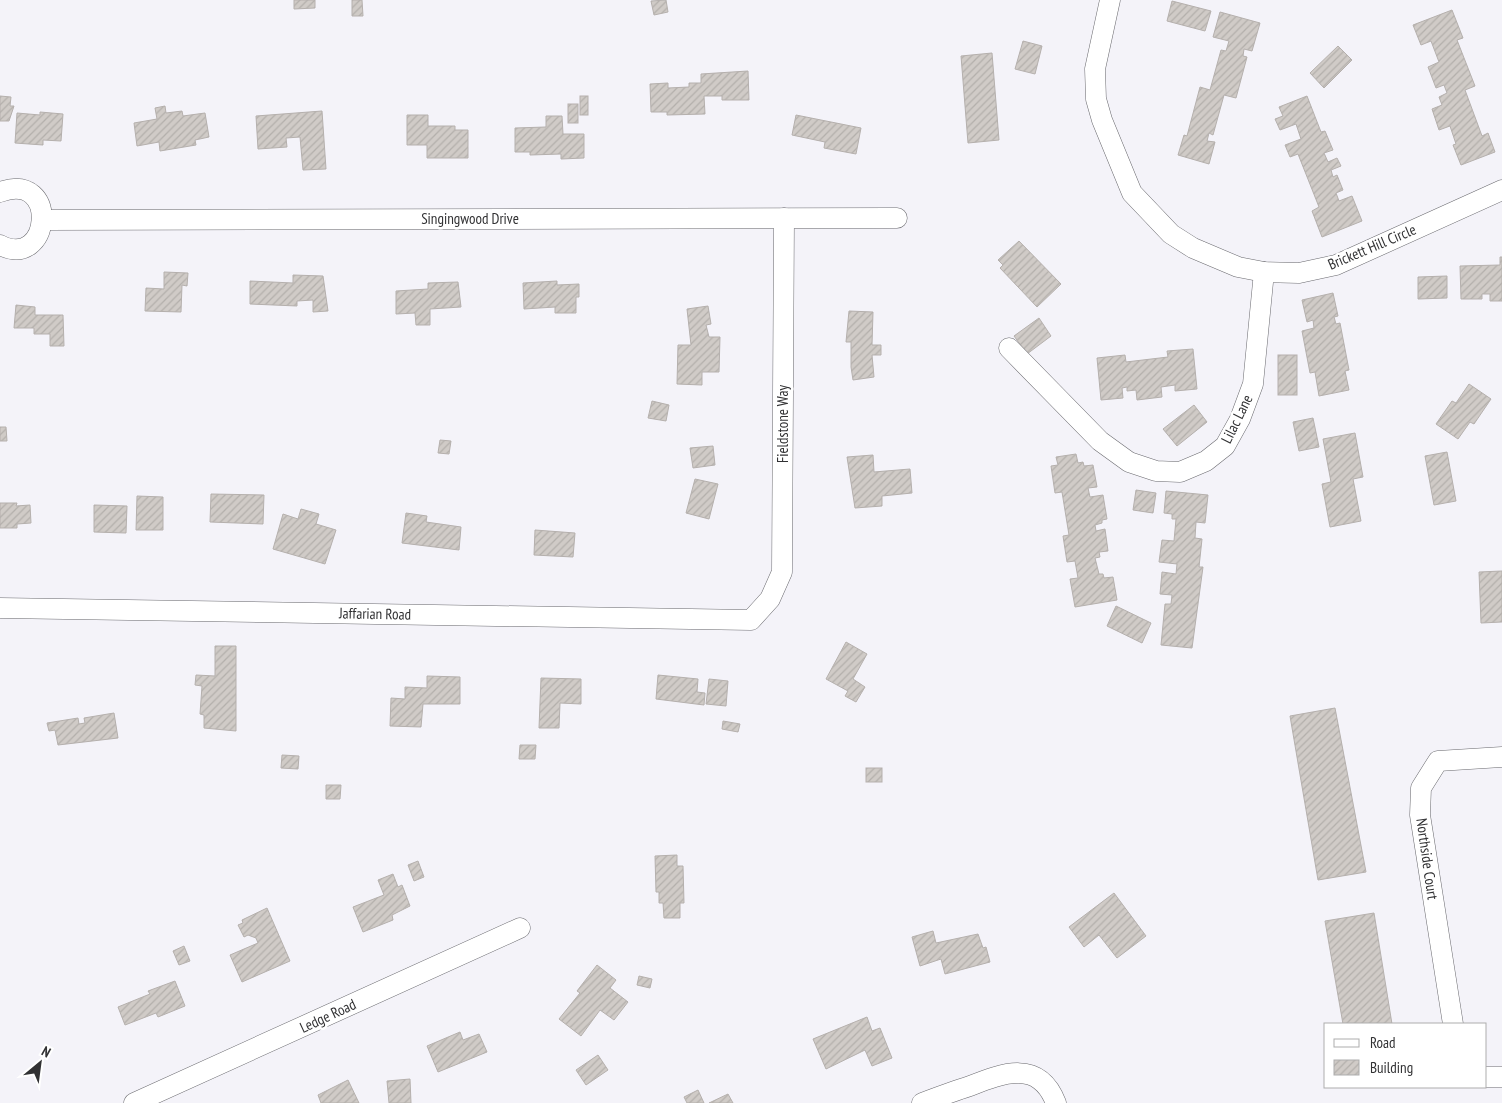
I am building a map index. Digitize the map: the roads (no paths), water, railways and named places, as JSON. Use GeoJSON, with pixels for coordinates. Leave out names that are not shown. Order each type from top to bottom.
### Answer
{"type":"FeatureCollection","features":[{"type":"Feature","properties":{"kind":"street","name":"Brickett Hill Circle"},"geometry":{"type":"LineString","coordinates":[[1110,0],[1095,69],[1096,100],[1112,148],[1132,193],[1171,234],[1193,248],[1238,267],[1264,272],[1300,273],[1336,265],[1502,190]]}},
{"type":"Feature","properties":{"kind":"street"},"geometry":{"type":"LineString","coordinates":[[0,192],[16,188],[30,194],[40,205],[43,220],[38,235],[27,245],[11,248],[0,245]]}},
{"type":"Feature","properties":{"kind":"street","name":"Fieldstone Way"},"geometry":{"type":"LineString","coordinates":[[751,620],[770,600],[782,572],[784,218]]}},
{"type":"Feature","properties":{"kind":"street","name":"Singingwood Drive"},"geometry":{"type":"LineString","coordinates":[[43,220],[897,218]]}},
{"type":"Feature","properties":{"kind":"street","name":"Lilac Lane"},"geometry":{"type":"LineString","coordinates":[[1009,348],[1100,441],[1129,462],[1156,472],[1180,472],[1206,461],[1225,446],[1240,419],[1253,384],[1264,272]]}},
{"type":"Feature","properties":{"kind":"street","name":"Jaffarian Road"},"geometry":{"type":"LineString","coordinates":[[0,608],[751,620]]}},
{"type":"Feature","properties":{"kind":"street","name":"Northside Court"},"geometry":{"type":"LineString","coordinates":[[1453,1023],[1420,815],[1421,788],[1438,761],[1502,757]]}},
{"type":"Feature","properties":{"kind":"street","name":"Ledge Road"},"geometry":{"type":"LineString","coordinates":[[134,1103],[520,928]]}},
{"type":"Feature","properties":{"kind":"street"},"geometry":{"type":"LineString","coordinates":[[922,1103],[1012,1072],[1032,1076],[1043,1083],[1056,1103]]}},
{"type":"Feature","properties":{"kind":"street"},"geometry":{"type":"LineString","coordinates":[[1487,1077],[1502,1077]]}}]}
